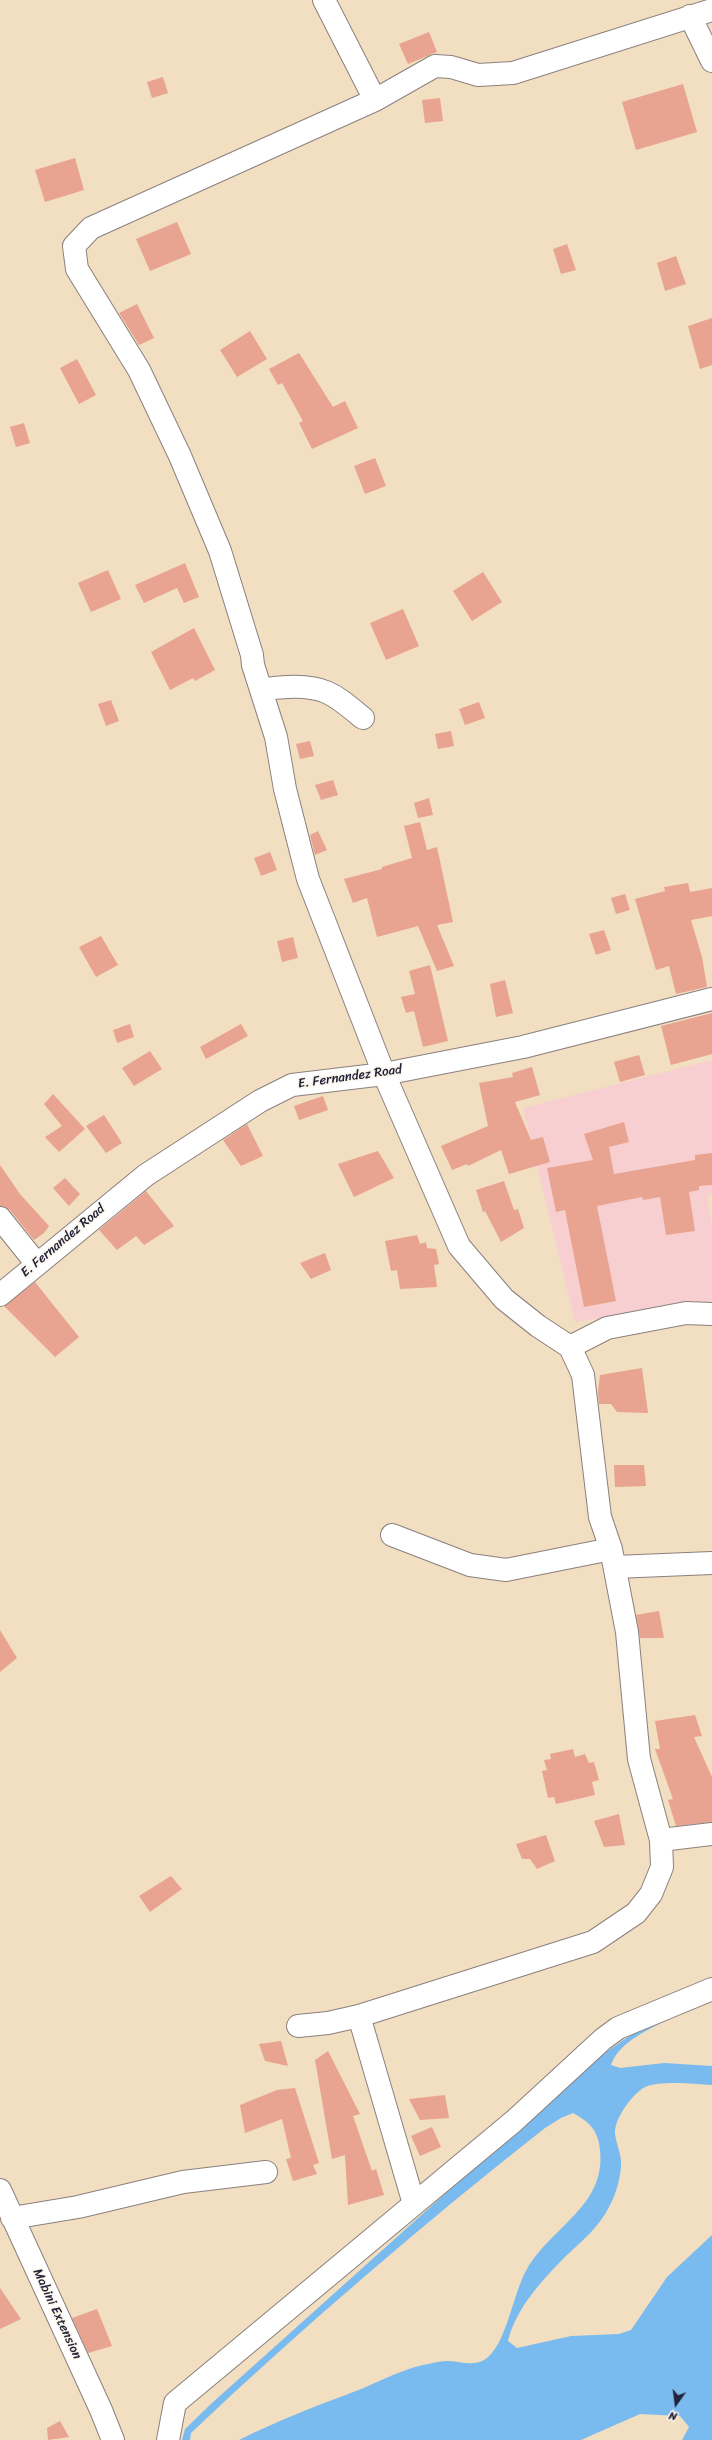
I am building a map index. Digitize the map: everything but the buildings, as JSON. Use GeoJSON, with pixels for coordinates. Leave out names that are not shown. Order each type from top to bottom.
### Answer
{"type":"FeatureCollection","features":[{"type":"Feature","properties":{"kind":"street"},"geometry":{"type":"LineString","coordinates":[[324,0],[375,100]]}},
{"type":"Feature","properties":{"kind":"street"},"geometry":{"type":"LineString","coordinates":[[298,2026],[328,2023],[359,2016],[593,1942],[636,1913],[650,1894],[662,1867],[661,1840],[639,1759],[627,1632],[613,1558],[600,1517],[583,1375],[570,1347],[538,1326],[504,1299],[459,1246],[384,1074],[308,879],[285,789],[276,737],[263,692],[253,666],[252,654],[220,551],[180,456],[139,370],[78,269],[74,246],[92,228],[375,100],[435,66],[451,67],[478,75],[513,73],[712,10]]}},
{"type":"Feature","properties":{"kind":"street"},"geometry":{"type":"LineString","coordinates":[[690,16],[712,61]]}},
{"type":"Feature","properties":{"kind":"street"},"geometry":{"type":"LineString","coordinates":[[263,692],[268,688],[304,686],[325,690],[363,718]]}},
{"type":"Feature","properties":{"kind":"street","name":"E. Fernandez Road"},"geometry":{"type":"LineString","coordinates":[[0,1295],[36,1263],[146,1174],[260,1101],[292,1085],[384,1074],[522,1047],[712,999]]}},
{"type":"Feature","properties":{"kind":"street"},"geometry":{"type":"LineString","coordinates":[[0,1218],[36,1263]]}},
{"type":"Feature","properties":{"kind":"street"},"geometry":{"type":"LineString","coordinates":[[570,1347],[607,1328],[686,1313],[712,1314]]}},
{"type":"Feature","properties":{"kind":"street"},"geometry":{"type":"LineString","coordinates":[[392,1534],[470,1565],[506,1570],[613,1558],[712,1563]]}},
{"type":"Feature","properties":{"kind":"street"},"geometry":{"type":"LineString","coordinates":[[661,1840],[712,1834]]}},
{"type":"Feature","properties":{"kind":"street"},"geometry":{"type":"LineString","coordinates":[[168,2440],[175,2403],[514,2121],[603,2039],[618,2028],[712,1989]]}},
{"type":"Feature","properties":{"kind":"street"},"geometry":{"type":"LineString","coordinates":[[359,2016],[414,2204]]}},
{"type":"Feature","properties":{"kind":"street"},"geometry":{"type":"LineString","coordinates":[[12,2218],[78,2207],[183,2182],[266,2172]]}},
{"type":"Feature","properties":{"kind":"street","name":"Mabini Extension"},"geometry":{"type":"LineString","coordinates":[[0,2192],[101,2410],[113,2440]]}},
{"type":"Feature","properties":{"kind":"shaded area"},"geometry":{"type":"Polygon","coordinates":[[[712,1060],[712,1194],[707,1196],[712,1229],[712,1302],[575,1322],[523,1108],[712,1060]]]}},
{"type":"Feature","properties":{"kind":"water"},"geometry":{"type":"Polygon","coordinates":[[[664,2012],[673,2017],[637,2036],[629,2042],[615,2056],[611,2065],[620,2068],[664,2063],[712,2066],[712,2085],[678,2083],[652,2085],[640,2090],[630,2101],[617,2121],[615,2128],[621,2172],[612,2202],[596,2227],[540,2284],[517,2317],[508,2341],[517,2348],[571,2336],[619,2334],[631,2330],[667,2277],[712,2235],[712,2440],[682,2440],[689,2427],[680,2416],[640,2414],[581,2440],[239,2440],[282,2420],[408,2369],[445,2361],[475,2363],[484,2360],[492,2354],[504,2332],[517,2291],[527,2269],[550,2240],[586,2201],[595,2186],[600,2169],[599,2143],[592,2127],[573,2113],[561,2118],[545,2128],[409,2238],[320,2315],[234,2393],[191,2433],[190,2440],[182,2440],[185,2429],[212,2403],[593,2061],[664,2012]]]}}]}
